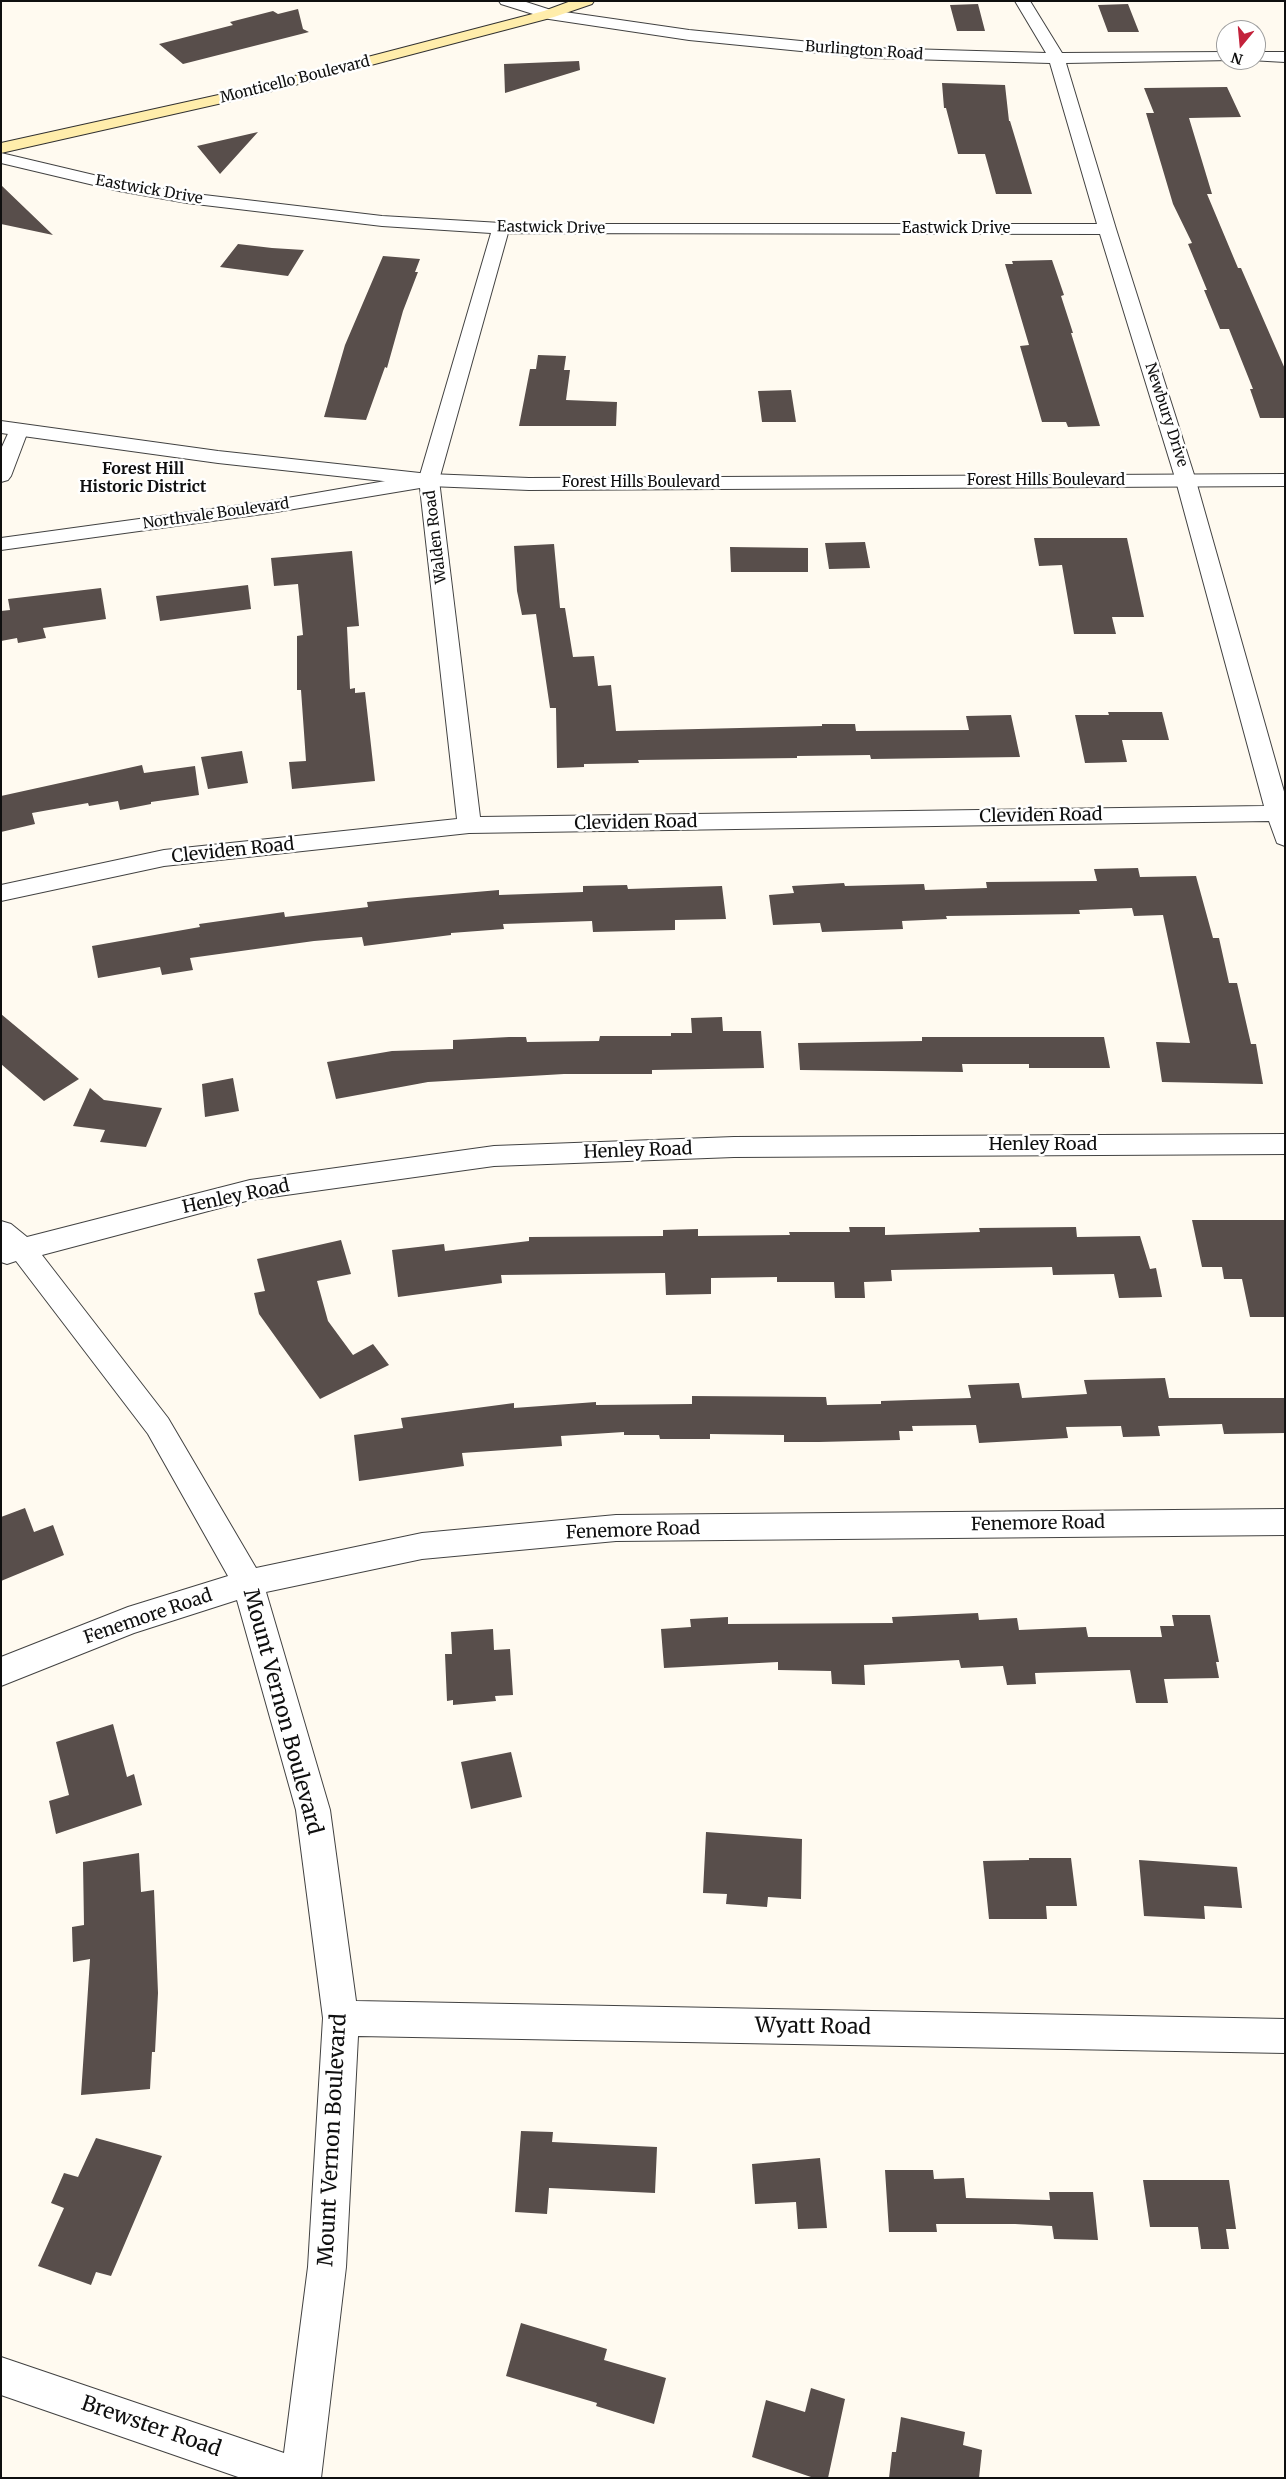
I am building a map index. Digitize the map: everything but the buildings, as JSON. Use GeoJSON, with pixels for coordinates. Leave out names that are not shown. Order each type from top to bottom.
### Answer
{"type":"FeatureCollection","features":[{"type":"Feature","properties":{"kind":"main road","name":"Monticello Boulevard"},"geometry":{"type":"LineString","coordinates":[[1,148],[243,94],[549,14],[587,1]]}},
{"type":"Feature","properties":{"kind":"street","name":"Burlington Road"},"geometry":{"type":"LineString","coordinates":[[506,1],[549,14],[778,45],[882,53],[1057,58],[1216,58]]}},
{"type":"Feature","properties":{"kind":"street","name":"Newbury Drive"},"geometry":{"type":"LineString","coordinates":[[1022,1],[1057,58],[1107,229],[1186,481],[1285,838]]}},
{"type":"Feature","properties":{"kind":"street"},"geometry":{"type":"LineString","coordinates":[[1266,57],[1285,57]]}},
{"type":"Feature","properties":{"kind":"street","name":"Eastwick Drive"},"geometry":{"type":"LineString","coordinates":[[1,158],[119,186],[187,198],[382,220],[501,228],[1107,229]]}},
{"type":"Feature","properties":{"kind":"street","name":"Walden Road"},"geometry":{"type":"LineString","coordinates":[[469,825],[429,480],[501,228]]}},
{"type":"Feature","properties":{"kind":"street"},"geometry":{"type":"LineString","coordinates":[[1,476],[10,429]]}},
{"type":"Feature","properties":{"kind":"street","name":"Forest Hills Boulevard"},"geometry":{"type":"LineString","coordinates":[[10,429],[218,457],[429,480],[529,484],[1285,480]]}},
{"type":"Feature","properties":{"kind":"street","name":"Northvale Boulevard"},"geometry":{"type":"LineString","coordinates":[[1,544],[270,508],[429,480]]}},
{"type":"Feature","properties":{"kind":"street","name":"Cleviden Road"},"geometry":{"type":"LineString","coordinates":[[1,893],[164,858],[469,825],[1277,813]]}},
{"type":"Feature","properties":{"kind":"street","name":"Henley Road"},"geometry":{"type":"LineString","coordinates":[[8,1245],[250,1190],[494,1156],[734,1147],[1285,1144]]}},
{"type":"Feature","properties":{"kind":"street","name":"Mount Vernon Boulevard"},"geometry":{"type":"LineString","coordinates":[[8,1245],[158,1426],[248,1583],[313,1810],[341,2018],[327,2267],[301,2478]]}},
{"type":"Feature","properties":{"kind":"street","name":"Fenemore Road"},"geometry":{"type":"LineString","coordinates":[[1,1672],[128,1622],[248,1583],[422,1546],[616,1528],[1285,1522]]}},
{"type":"Feature","properties":{"kind":"street","name":"Wyatt Road"},"geometry":{"type":"LineString","coordinates":[[341,2018],[1285,2036]]}},
{"type":"Feature","properties":{"kind":"street","name":"Brewster Road"},"geometry":{"type":"LineString","coordinates":[[1,2376],[301,2478]]}},
{"type":"Feature","properties":{"kind":"district","name":"Forest Hill Historic District"},"geometry":{"type":"Point","coordinates":[143,478]}}]}
